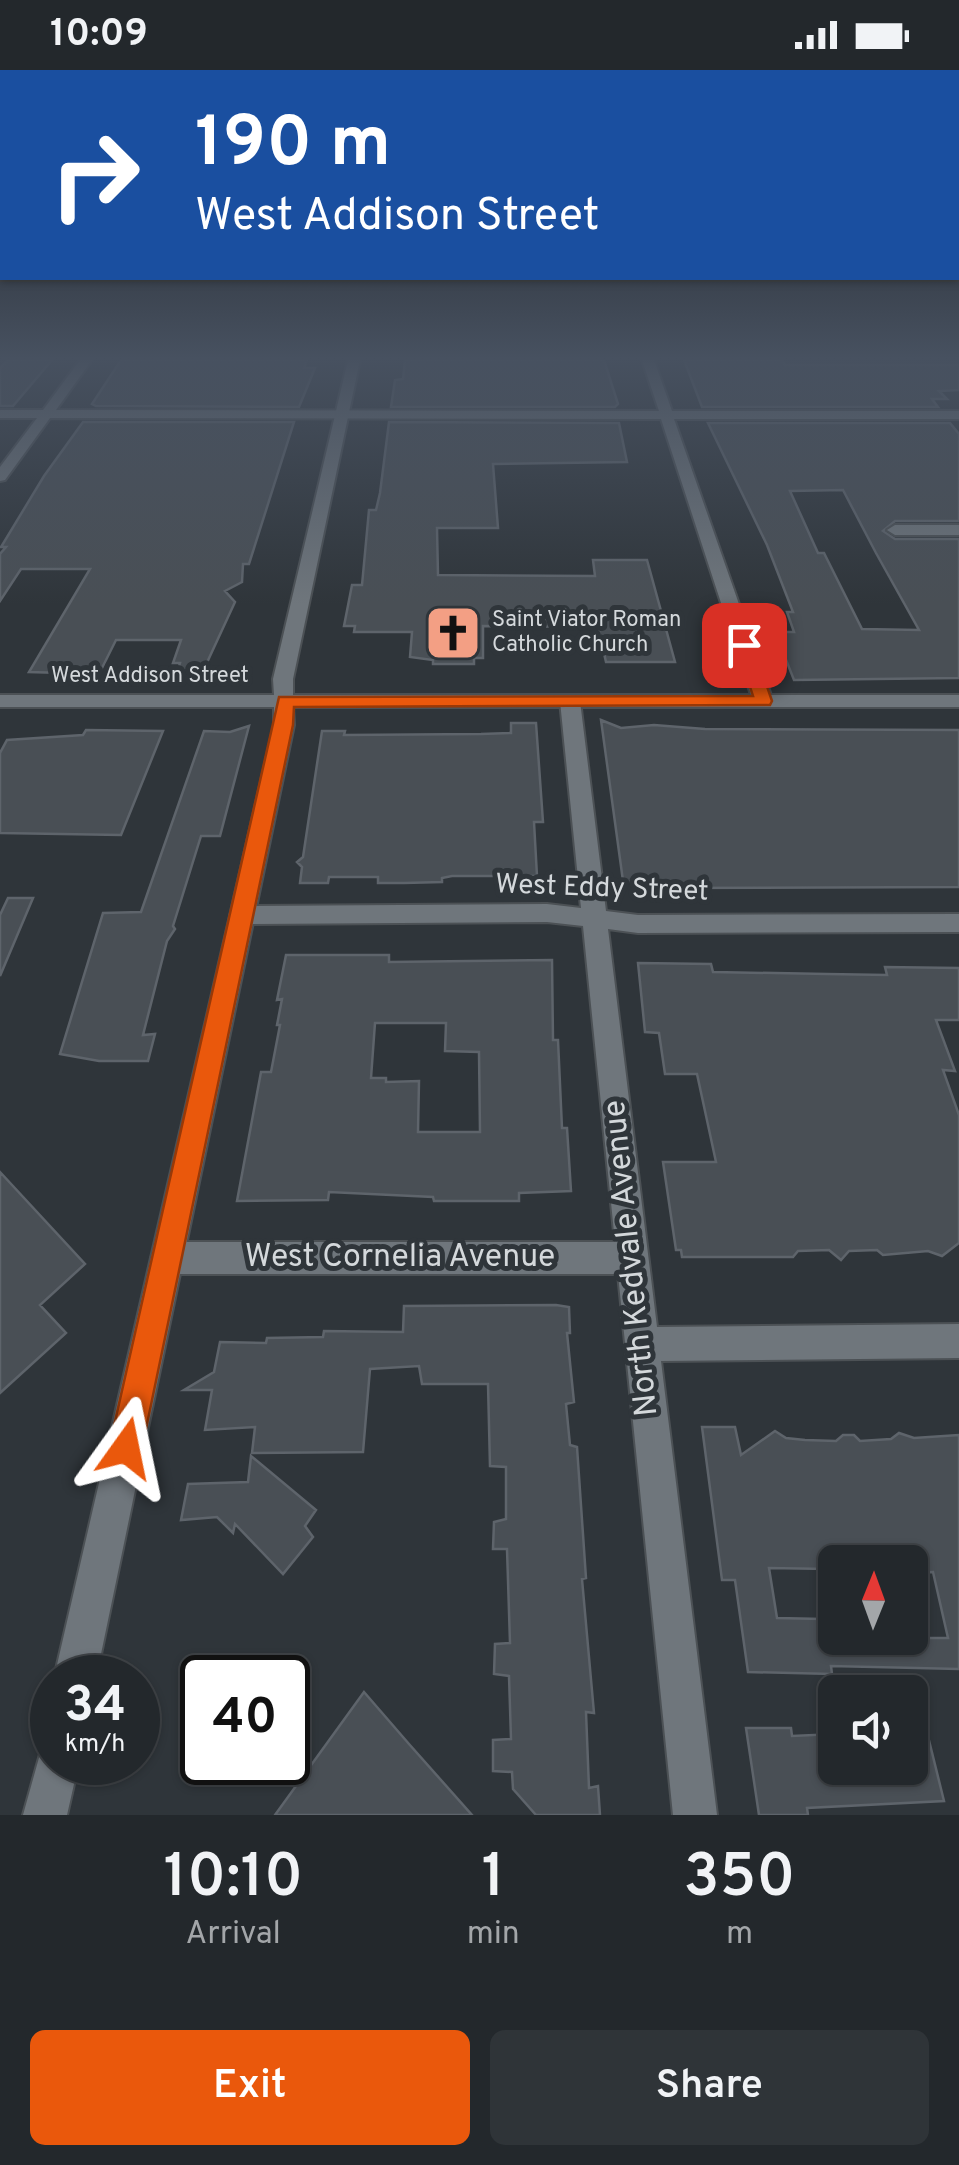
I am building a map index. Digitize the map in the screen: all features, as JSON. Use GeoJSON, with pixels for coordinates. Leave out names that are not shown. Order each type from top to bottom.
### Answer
{"type":"FeatureCollection","features":[{"type":"Feature","properties":{"kind":"street"},"geometry":{"type":"LineString","coordinates":[[0,477],[26,441]]}},
{"type":"Feature","properties":{"kind":"street"},"geometry":{"type":"LineString","coordinates":[[80,1655],[284,725],[283,678],[336,441]]}},
{"type":"Feature","properties":{"kind":"street"},"geometry":{"type":"LineString","coordinates":[[675,441],[764,701]]}},
{"type":"Feature","properties":{"kind":"street"},"geometry":{"type":"LineString","coordinates":[[895,530],[959,530]]}},
{"type":"Feature","properties":{"kind":"street","name":"West Addison Street"},"geometry":{"type":"LineString","coordinates":[[0,701],[959,701]]}},
{"type":"Feature","properties":{"kind":"street","name":"North Kedvale Avenue"},"geometry":{"type":"LineString","coordinates":[[570,701],[695,1815]]}},
{"type":"Feature","properties":{"kind":"street","name":"West Eddy Street"},"geometry":{"type":"LineString","coordinates":[[242,915],[547,913],[638,924],[959,924]]}},
{"type":"Feature","properties":{"kind":"street","name":"West Cornelia Avenue"},"geometry":{"type":"LineString","coordinates":[[168,1258],[632,1258]]}},
{"type":"Feature","properties":{"kind":"street"},"geometry":{"type":"LineString","coordinates":[[642,1344],[959,1341]]}},
{"type":"Feature","properties":{"kind":"street"},"geometry":{"type":"LineString","coordinates":[[45,1815],[51,1785]]}},
{"type":"Feature","properties":{"kind":"building"},"geometry":{"type":"Polygon","coordinates":[[[69,441],[288,441],[249,564],[243,564],[242,582],[225,591],[235,602],[204,669],[178,670],[180,663],[173,663],[181,640],[116,640],[99,674],[29,672],[90,569],[21,569],[0,601],[0,554],[6,547],[1,547],[69,441]]]}},
{"type":"Feature","properties":{"kind":"building"},"geometry":{"type":"Polygon","coordinates":[[[387,441],[623,441],[627,462],[493,464],[498,528],[437,528],[438,575],[595,576],[593,560],[647,560],[675,662],[606,662],[598,627],[483,626],[483,658],[474,658],[474,664],[433,664],[433,660],[410,657],[412,632],[354,632],[355,626],[344,626],[352,585],[362,585],[369,510],[376,510],[387,441]]]}},
{"type":"Feature","properties":{"kind":"building"},"geometry":{"type":"Polygon","coordinates":[[[717,441],[959,441],[959,521],[895,521],[883,531],[895,539],[959,539],[959,678],[794,680],[775,632],[794,632],[787,612],[793,612],[767,545],[717,441]],[[843,490],[790,491],[818,553],[824,553],[862,629],[919,630],[843,490]]]}},
{"type":"Feature","properties":{"kind":"building"},"geometry":{"type":"Polygon","coordinates":[[[601,720],[621,728],[654,725],[705,729],[959,730],[959,887],[663,888],[662,882],[623,881],[601,720]]]}},
{"type":"Feature","properties":{"kind":"building"},"geometry":{"type":"Polygon","coordinates":[[[511,723],[536,723],[543,822],[534,822],[537,876],[452,876],[442,878],[442,882],[404,883],[378,883],[378,877],[329,877],[328,883],[300,883],[302,867],[297,862],[303,857],[322,731],[345,731],[344,735],[511,733],[511,723]]]}},
{"type":"Feature","properties":{"kind":"building"},"geometry":{"type":"Polygon","coordinates":[[[249,726],[220,836],[201,836],[175,929],[167,941],[143,1035],[155,1034],[148,1061],[99,1061],[60,1054],[103,913],[141,912],[204,731],[230,732],[249,726]]]}},
{"type":"Feature","properties":{"kind":"building"},"geometry":{"type":"Polygon","coordinates":[[[86,730],[163,731],[121,835],[0,833],[0,753],[7,740],[83,735],[86,730]]]}},
{"type":"Feature","properties":{"kind":"building"},"geometry":{"type":"Polygon","coordinates":[[[8,898],[33,898],[0,976],[0,915],[8,898]]]}},
{"type":"Feature","properties":{"kind":"building"},"geometry":{"type":"Polygon","coordinates":[[[286,955],[389,955],[389,962],[552,960],[553,1040],[558,1040],[562,1128],[567,1128],[571,1191],[519,1193],[519,1201],[434,1201],[433,1197],[329,1192],[328,1200],[237,1201],[261,1072],[271,1072],[282,999],[277,1000],[286,955]],[[375,1023],[371,1078],[386,1078],[386,1082],[419,1081],[418,1132],[480,1132],[479,1052],[445,1051],[446,1023],[375,1023]]]}},
{"type":"Feature","properties":{"kind":"building"},"geometry":{"type":"Polygon","coordinates":[[[638,963],[711,964],[713,972],[887,975],[885,967],[959,968],[959,1020],[936,1020],[955,1071],[943,1070],[959,1115],[959,1243],[942,1256],[928,1251],[883,1255],[877,1250],[849,1251],[841,1260],[829,1250],[798,1251],[793,1257],[682,1257],[681,1250],[676,1250],[663,1162],[716,1162],[697,1074],[665,1074],[659,1033],[645,1032],[638,963]]]}},
{"type":"Feature","properties":{"kind":"building"},"geometry":{"type":"Polygon","coordinates":[[[0,1172],[85,1264],[40,1305],[66,1333],[0,1393],[0,1172]]]}},
{"type":"Feature","properties":{"kind":"building"},"geometry":{"type":"Polygon","coordinates":[[[404,1306],[569,1307],[567,1333],[574,1402],[566,1404],[570,1445],[577,1447],[586,1578],[582,1579],[594,1713],[586,1712],[589,1788],[598,1786],[600,1815],[536,1815],[513,1789],[512,1772],[493,1771],[493,1740],[511,1739],[509,1676],[494,1674],[495,1644],[510,1643],[507,1549],[493,1549],[494,1522],[506,1519],[506,1467],[490,1466],[488,1384],[422,1384],[419,1366],[370,1369],[363,1452],[252,1453],[255,1427],[205,1430],[212,1390],[184,1390],[214,1372],[220,1342],[266,1343],[267,1338],[323,1337],[324,1331],[403,1332],[404,1306]]]}},
{"type":"Feature","properties":{"kind":"building"},"geometry":{"type":"Polygon","coordinates":[[[702,1427],[735,1427],[741,1455],[775,1431],[786,1438],[836,1441],[843,1435],[854,1435],[860,1441],[891,1439],[899,1433],[914,1438],[959,1435],[959,1669],[831,1666],[832,1674],[748,1672],[735,1580],[722,1580],[702,1427]]]}},
{"type":"Feature","properties":{"kind":"building"},"geometry":{"type":"Polygon","coordinates":[[[251,1456],[316,1510],[305,1526],[313,1537],[283,1574],[235,1524],[233,1533],[217,1517],[181,1520],[188,1484],[248,1482],[251,1456]]]}},
{"type":"Feature","properties":{"kind":"building"},"geometry":{"type":"Polygon","coordinates":[[[364,1692],[472,1815],[275,1815],[297,1785],[310,1785],[310,1767],[364,1692]]]}},
{"type":"Feature","properties":{"kind":"building"},"geometry":{"type":"Polygon","coordinates":[[[746,1728],[791,1728],[792,1736],[818,1735],[818,1785],[928,1785],[928,1736],[944,1801],[807,1808],[808,1815],[759,1815],[746,1728]]]}},
{"type":"Feature","properties":{"kind":"place","name":"Saint Viator Roman Catholic Church"},"geometry":{"type":"Point","coordinates":[453,633]}},
{"type":"Feature","properties":{"kind":"route"},"geometry":{"type":"LineString","coordinates":[[126,1448],[284,725],[285,701],[764,701],[744,645]]}}]}
